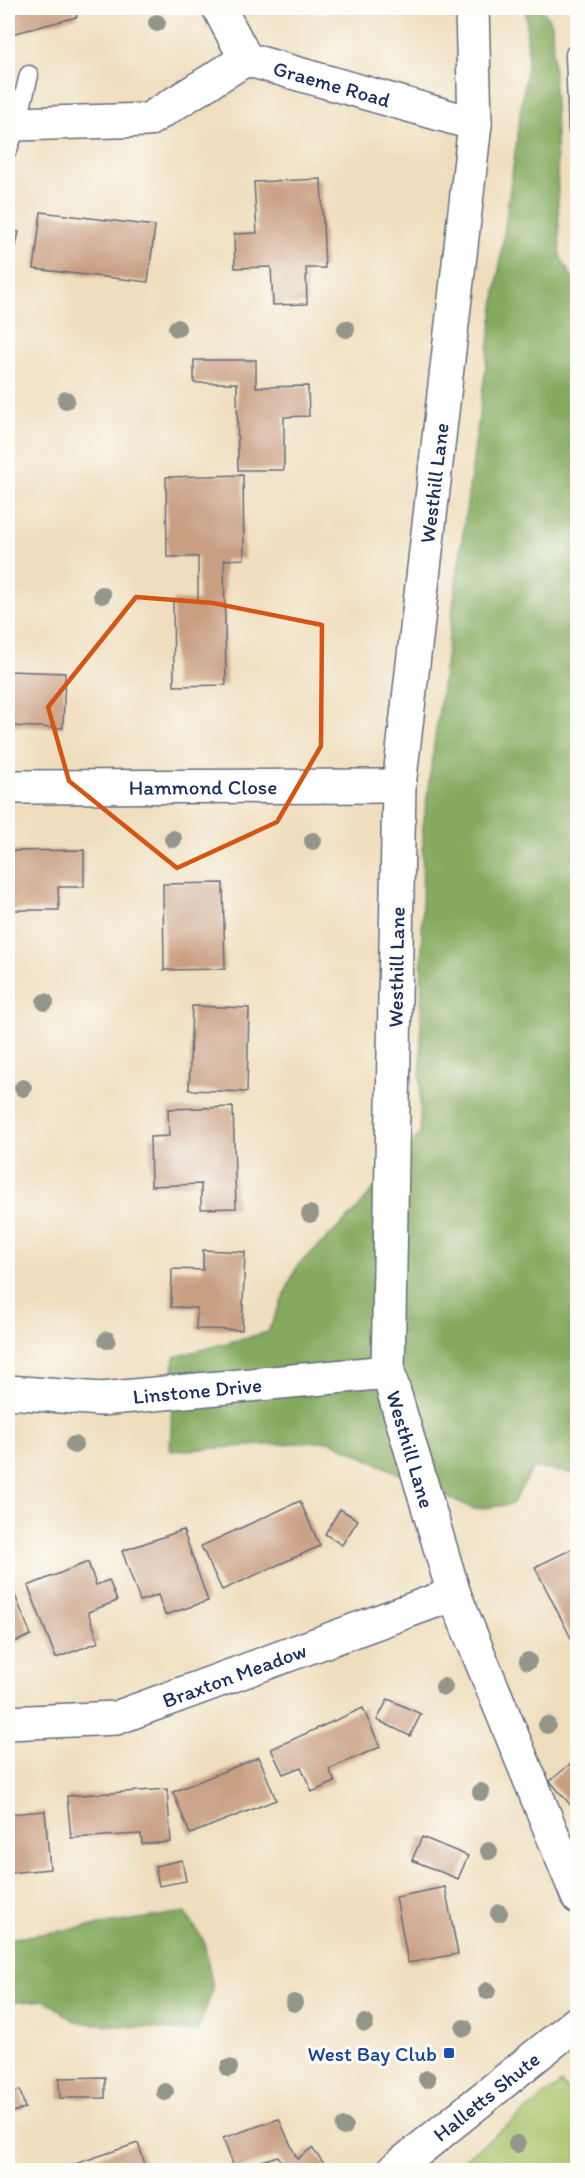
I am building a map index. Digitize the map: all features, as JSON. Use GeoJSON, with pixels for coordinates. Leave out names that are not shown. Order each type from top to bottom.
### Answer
{"type":"FeatureCollection","features":[{"type":"Feature","properties":{"kind":"street","name":"Graeme Road"},"geometry":{"type":"LineString","coordinates":[[219,8],[246,59],[475,124]]}},
{"type":"Feature","properties":{"kind":"street","name":"Westhill Lane"},"geometry":{"type":"LineString","coordinates":[[472,8],[475,124],[399,786],[388,1372],[454,1594],[577,1895]]}},
{"type":"Feature","properties":{"kind":"street"},"geometry":{"type":"LineString","coordinates":[[12,137],[148,120],[246,59]]}},
{"type":"Feature","properties":{"kind":"street","name":"Hammond Close"},"geometry":{"type":"LineString","coordinates":[[8,787],[399,786]]}},
{"type":"Feature","properties":{"kind":"street","name":"Linstone Drive"},"geometry":{"type":"LineString","coordinates":[[8,1392],[101,1399],[388,1372]]}},
{"type":"Feature","properties":{"kind":"street","name":"Braxton Meadow"},"geometry":{"type":"LineString","coordinates":[[8,1723],[116,1718],[454,1594]]}},
{"type":"Feature","properties":{"kind":"street","name":"Halletts Shute"},"geometry":{"type":"LineString","coordinates":[[394,2170],[578,2022]]}},
{"type":"Feature","properties":{"kind":"lane"},"geometry":{"type":"LineString","coordinates":[[575,54],[578,131]]}},
{"type":"Feature","properties":{"kind":"lane"},"geometry":{"type":"LineString","coordinates":[[12,137],[29,75]]}},
{"type":"Feature","properties":{"kind":"highlighted area"},"geometry":{"type":"Polygon","coordinates":[[[136,597],[213,603],[322,625],[321,746],[277,822],[177,868],[69,781],[48,707],[136,597]]]}},
{"type":"Feature","properties":{"kind":"green space"},"geometry":{"type":"Polygon","coordinates":[[[526,8],[541,8],[552,24],[560,256],[578,288],[577,1474],[533,1468],[512,1504],[474,1509],[330,1441],[170,1451],[174,1357],[268,1332],[297,1266],[353,1214],[420,1134],[423,826],[528,58],[526,8]]]}},
{"type":"Feature","properties":{"kind":"green space"},"geometry":{"type":"Polygon","coordinates":[[[185,1912],[204,1941],[213,1989],[197,2032],[76,2022],[45,2000],[8,2003],[8,1939],[185,1912]]]}},
{"type":"Feature","properties":{"kind":"green space"},"geometry":{"type":"Polygon","coordinates":[[[561,2083],[577,2102],[577,2170],[451,2170],[561,2083]]]}},
{"type":"Feature","properties":{"kind":"building"},"geometry":{"type":"Polygon","coordinates":[[[8,8],[75,8],[77,17],[8,35],[8,8]]]}},
{"type":"Feature","properties":{"kind":"building"},"geometry":{"type":"Polygon","coordinates":[[[321,179],[325,268],[306,268],[307,304],[273,305],[271,267],[235,268],[234,234],[257,233],[254,182],[321,179]]]}},
{"type":"Feature","properties":{"kind":"building"},"geometry":{"type":"Polygon","coordinates":[[[41,212],[155,226],[148,282],[34,269],[41,212]]]}},
{"type":"Feature","properties":{"kind":"building"},"geometry":{"type":"Polygon","coordinates":[[[8,230],[19,232],[8,280],[8,230]]]}},
{"type":"Feature","properties":{"kind":"building"},"geometry":{"type":"Polygon","coordinates":[[[194,360],[256,360],[256,387],[308,386],[309,416],[284,417],[284,470],[238,470],[237,383],[194,383],[194,360]]]}},
{"type":"Feature","properties":{"kind":"building"},"geometry":{"type":"Polygon","coordinates":[[[243,475],[244,559],[224,560],[226,685],[174,686],[173,600],[198,601],[198,557],[167,557],[166,477],[243,475]]]}},
{"type":"Feature","properties":{"kind":"building"},"geometry":{"type":"Polygon","coordinates":[[[8,671],[65,673],[63,728],[8,726],[8,671]]]}},
{"type":"Feature","properties":{"kind":"building"},"geometry":{"type":"Polygon","coordinates":[[[84,850],[84,887],[58,887],[59,910],[8,910],[8,851],[84,850]]]}},
{"type":"Feature","properties":{"kind":"building"},"geometry":{"type":"Polygon","coordinates":[[[223,883],[225,969],[164,970],[163,884],[223,883]]]}},
{"type":"Feature","properties":{"kind":"building"},"geometry":{"type":"Polygon","coordinates":[[[192,1006],[249,1008],[247,1092],[189,1090],[192,1006]]]}},
{"type":"Feature","properties":{"kind":"building"},"geometry":{"type":"Polygon","coordinates":[[[233,1107],[236,1208],[201,1209],[201,1184],[151,1186],[150,1137],[169,1136],[168,1109],[233,1107]]]}},
{"type":"Feature","properties":{"kind":"building"},"geometry":{"type":"Polygon","coordinates":[[[203,1250],[245,1252],[242,1330],[196,1329],[197,1308],[171,1307],[172,1269],[203,1270],[203,1250]]]}},
{"type":"Feature","properties":{"kind":"building"},"geometry":{"type":"Polygon","coordinates":[[[300,1501],[320,1546],[222,1590],[201,1546],[300,1501]]]}},
{"type":"Feature","properties":{"kind":"building"},"geometry":{"type":"Polygon","coordinates":[[[340,1509],[358,1520],[342,1545],[325,1534],[340,1509]]]}},
{"type":"Feature","properties":{"kind":"building"},"geometry":{"type":"Polygon","coordinates":[[[183,1530],[208,1601],[165,1615],[158,1595],[140,1601],[122,1551],[183,1530]]]}},
{"type":"Feature","properties":{"kind":"building"},"geometry":{"type":"Polygon","coordinates":[[[578,1546],[578,1652],[535,1567],[578,1546]]]}},
{"type":"Feature","properties":{"kind":"building"},"geometry":{"type":"Polygon","coordinates":[[[88,1562],[96,1585],[109,1580],[117,1601],[88,1612],[99,1642],[56,1658],[28,1586],[88,1562]]]}},
{"type":"Feature","properties":{"kind":"building"},"geometry":{"type":"Polygon","coordinates":[[[8,1578],[31,1635],[8,1645],[8,1578]]]}},
{"type":"Feature","properties":{"kind":"building"},"geometry":{"type":"Polygon","coordinates":[[[388,1699],[421,1714],[410,1736],[377,1720],[388,1699]]]}},
{"type":"Feature","properties":{"kind":"building"},"geometry":{"type":"Polygon","coordinates":[[[363,1708],[380,1747],[329,1769],[335,1782],[312,1792],[301,1767],[283,1774],[271,1749],[363,1708]]]}},
{"type":"Feature","properties":{"kind":"building"},"geometry":{"type":"Polygon","coordinates":[[[259,1757],[276,1800],[190,1834],[173,1792],[259,1757]]]}},
{"type":"Feature","properties":{"kind":"building"},"geometry":{"type":"Polygon","coordinates":[[[570,1764],[578,1773],[578,1804],[573,1808],[550,1781],[570,1764]]]}},
{"type":"Feature","properties":{"kind":"building"},"geometry":{"type":"Polygon","coordinates":[[[167,1789],[171,1842],[142,1844],[141,1834],[71,1838],[67,1796],[167,1789]]]}},
{"type":"Feature","properties":{"kind":"building"},"geometry":{"type":"Polygon","coordinates":[[[45,1811],[50,1869],[8,1873],[8,1814],[45,1811]]]}},
{"type":"Feature","properties":{"kind":"building"},"geometry":{"type":"Polygon","coordinates":[[[422,1837],[468,1856],[458,1879],[412,1860],[422,1837]]]}},
{"type":"Feature","properties":{"kind":"building"},"geometry":{"type":"Polygon","coordinates":[[[182,1860],[186,1881],[159,1886],[155,1866],[182,1860]]]}},
{"type":"Feature","properties":{"kind":"building"},"geometry":{"type":"Polygon","coordinates":[[[445,1887],[458,1954],[408,1963],[396,1897],[445,1887]]]}},
{"type":"Feature","properties":{"kind":"building"},"geometry":{"type":"Polygon","coordinates":[[[105,2077],[105,2098],[60,2098],[59,2078],[105,2077]]]}},
{"type":"Feature","properties":{"kind":"building"},"geometry":{"type":"Polygon","coordinates":[[[20,2090],[25,2108],[8,2114],[8,2094],[20,2090]]]}},
{"type":"Feature","properties":{"kind":"building"},"geometry":{"type":"Polygon","coordinates":[[[279,2119],[297,2159],[312,2148],[329,2170],[280,2170],[285,2166],[278,2156],[235,2170],[223,2138],[279,2119]]]}},
{"type":"Feature","properties":{"kind":"building"},"geometry":{"type":"Polygon","coordinates":[[[138,2143],[147,2170],[57,2170],[138,2143]]]}},
{"type":"Feature","properties":{"kind":"place","name":"West Bay Club"},"geometry":{"type":"Point","coordinates":[449,2053]}}]}
